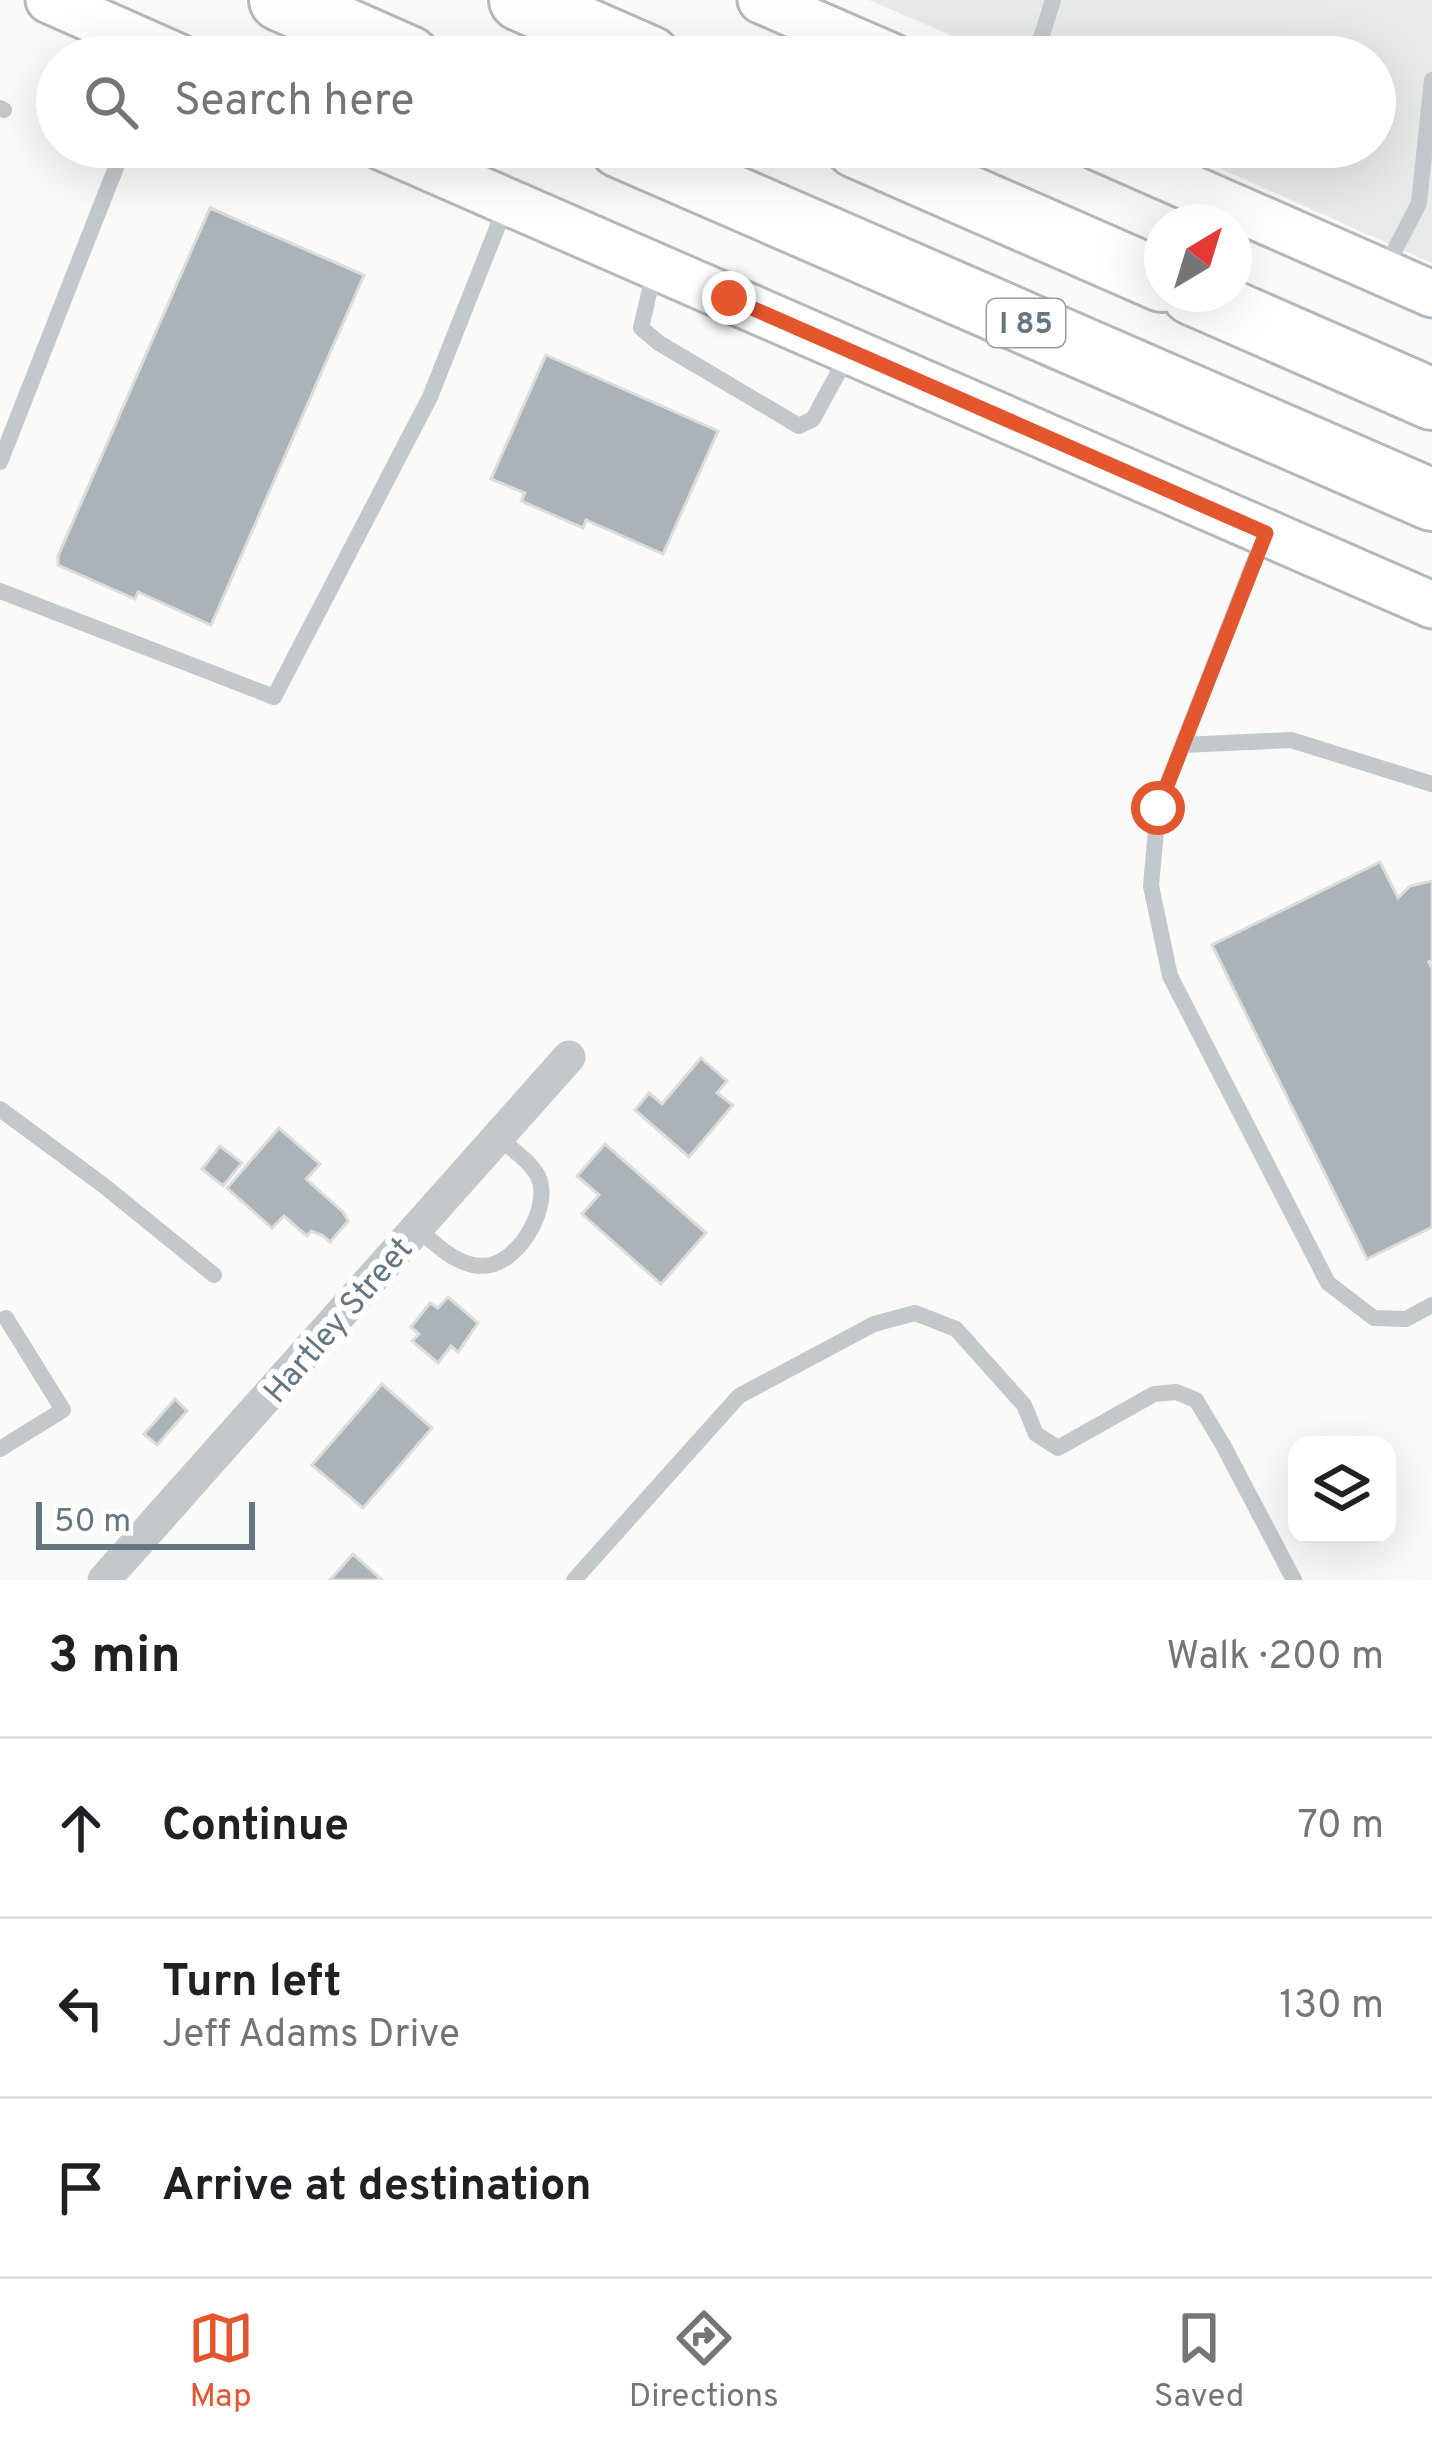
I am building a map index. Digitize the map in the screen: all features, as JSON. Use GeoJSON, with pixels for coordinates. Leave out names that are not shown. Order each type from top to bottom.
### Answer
{"type":"FeatureCollection","features":[{"type":"Feature","properties":{"kind":"highway"},"geometry":{"type":"LineString","coordinates":[[280,0],[361,36]]}},
{"type":"Feature","properties":{"kind":"highway"},"geometry":{"type":"LineString","coordinates":[[520,0],[602,36]]}},
{"type":"Feature","properties":{"kind":"highway","name":"I 85"},"geometry":{"type":"LineString","coordinates":[[668,168],[1432,500]]}},
{"type":"Feature","properties":{"kind":"highway"},"geometry":{"type":"LineString","coordinates":[[904,168],[1144,273]]}},
{"type":"Feature","properties":{"kind":"highway"},"geometry":{"type":"LineString","coordinates":[[1233,312],[1432,399]]}},
{"type":"Feature","properties":{"kind":"street"},"geometry":{"type":"LineString","coordinates":[[50,0],[127,36]]}},
{"type":"Feature","properties":{"kind":"street"},"geometry":{"type":"LineString","coordinates":[[761,0],[844,36]]}},
{"type":"Feature","properties":{"kind":"street"},"geometry":{"type":"LineString","coordinates":[[430,168],[1432,605]]}},
{"type":"Feature","properties":{"kind":"street"},"geometry":{"type":"LineString","coordinates":[[1145,168],[1432,294]]}},
{"type":"Feature","properties":{"kind":"street","name":"Hartley Street"},"geometry":{"type":"LineString","coordinates":[[104,1580],[569,1057]]}},
{"type":"Feature","properties":{"kind":"lane"},"geometry":{"type":"LineString","coordinates":[[1042,36],[1053,0]]}},
{"type":"Feature","properties":{"kind":"lane"},"geometry":{"type":"LineString","coordinates":[[1383,272],[1419,203],[1432,80]]}},
{"type":"Feature","properties":{"kind":"lane"},"geometry":{"type":"LineString","coordinates":[[0,462],[116,168]]}},
{"type":"Feature","properties":{"kind":"lane"},"geometry":{"type":"LineString","coordinates":[[0,591],[274,698],[430,397],[507,202]]}},
{"type":"Feature","properties":{"kind":"lane"},"geometry":{"type":"LineString","coordinates":[[655,266],[641,328],[799,426],[814,419],[849,353]]}},
{"type":"Feature","properties":{"kind":"lane"},"geometry":{"type":"LineString","coordinates":[[1266,533],[1158,808],[1150,886],[1170,976],[1328,1282],[1374,1318],[1406,1319],[1432,1305]]}},
{"type":"Feature","properties":{"kind":"lane"},"geometry":{"type":"LineString","coordinates":[[1184,745],[1291,740],[1432,784]]}},
{"type":"Feature","properties":{"kind":"lane"},"geometry":{"type":"LineString","coordinates":[[0,1109],[214,1275]]}},
{"type":"Feature","properties":{"kind":"lane"},"geometry":{"type":"LineString","coordinates":[[417,1228],[460,1261],[490,1265],[511,1252],[534,1226],[543,1202],[540,1180],[530,1165],[498,1137]]}},
{"type":"Feature","properties":{"kind":"lane"},"geometry":{"type":"LineString","coordinates":[[574,1580],[739,1396],[874,1324],[914,1313],[956,1329],[1024,1405],[1036,1434],[1058,1448],[1154,1394],[1176,1392],[1196,1400],[1294,1580]]}},
{"type":"Feature","properties":{"kind":"lane"},"geometry":{"type":"LineString","coordinates":[[0,1449],[63,1410],[6,1318]]}},
{"type":"Feature","properties":{"kind":"shaded area"},"geometry":{"type":"Polygon","coordinates":[[[869,0],[1432,0],[1432,263],[1219,168],[1396,168],[1396,36],[952,36],[869,0]]]}},
{"type":"Feature","properties":{"kind":"building"},"geometry":{"type":"Polygon","coordinates":[[[210,208],[364,275],[211,625],[138,592],[135,599],[58,565],[210,208]]]}},
{"type":"Feature","properties":{"kind":"building"},"geometry":{"type":"Polygon","coordinates":[[[546,355],[718,431],[663,554],[586,520],[583,528],[521,501],[525,493],[491,479],[546,355]]]}},
{"type":"Feature","properties":{"kind":"building"},"geometry":{"type":"Polygon","coordinates":[[[1380,862],[1398,898],[1410,886],[1432,881],[1432,1227],[1367,1259],[1212,945],[1380,862]]]}},
{"type":"Feature","properties":{"kind":"building"},"geometry":{"type":"Polygon","coordinates":[[[701,1058],[727,1081],[717,1093],[733,1105],[689,1157],[635,1110],[649,1093],[662,1104],[701,1058]]]}},
{"type":"Feature","properties":{"kind":"building"},"geometry":{"type":"Polygon","coordinates":[[[279,1128],[320,1164],[306,1179],[348,1221],[330,1242],[311,1231],[307,1236],[284,1216],[272,1228],[227,1188],[279,1128]]]}},
{"type":"Feature","properties":{"kind":"building"},"geometry":{"type":"Polygon","coordinates":[[[605,1144],[706,1233],[661,1284],[582,1214],[599,1195],[577,1176],[605,1144]]]}},
{"type":"Feature","properties":{"kind":"building"},"geometry":{"type":"Polygon","coordinates":[[[220,1146],[242,1163],[223,1186],[202,1169],[220,1146]]]}},
{"type":"Feature","properties":{"kind":"building"},"geometry":{"type":"Polygon","coordinates":[[[448,1297],[478,1323],[458,1352],[451,1346],[438,1363],[412,1341],[419,1334],[411,1327],[430,1303],[438,1308],[448,1297]]]}},
{"type":"Feature","properties":{"kind":"building"},"geometry":{"type":"Polygon","coordinates":[[[382,1384],[432,1428],[363,1508],[312,1465],[382,1384]]]}},
{"type":"Feature","properties":{"kind":"building"},"geometry":{"type":"Polygon","coordinates":[[[175,1399],[187,1411],[157,1445],[144,1434],[175,1399]]]}},
{"type":"Feature","properties":{"kind":"building"},"geometry":{"type":"Polygon","coordinates":[[[353,1554],[382,1580],[330,1580],[353,1554]]]}},
{"type":"Feature","properties":{"kind":"route"},"geometry":{"type":"LineString","coordinates":[[729,298],[1266,533],[1158,808]]}}]}
